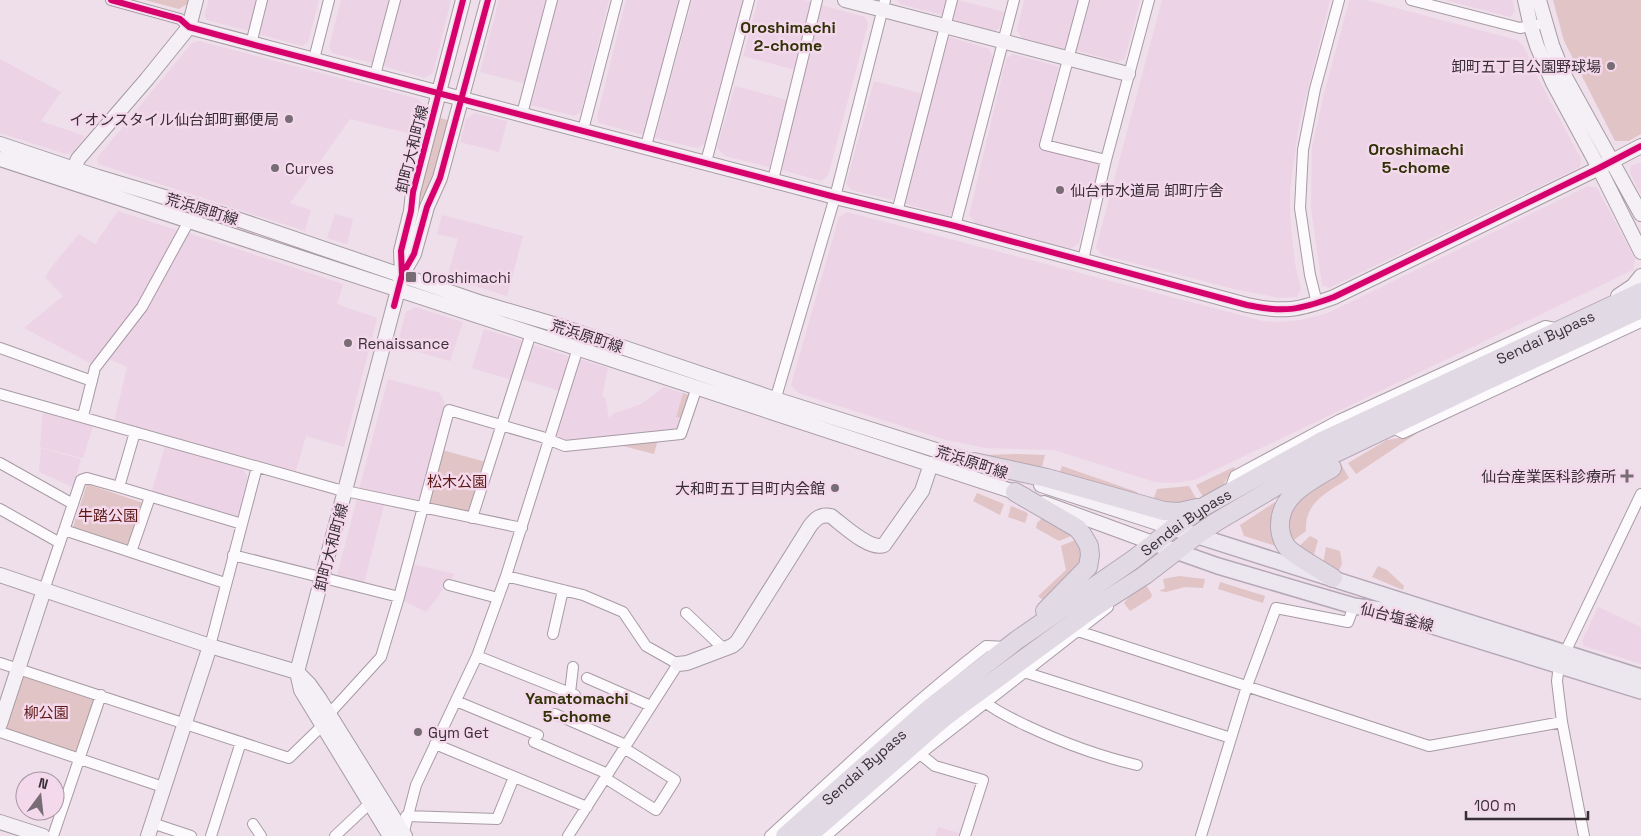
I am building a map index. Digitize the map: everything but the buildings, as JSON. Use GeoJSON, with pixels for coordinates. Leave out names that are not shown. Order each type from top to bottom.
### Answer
{"type":"FeatureCollection","features":[{"type":"Feature","properties":{"kind":"highway","name":"Sendai Bypass"},"geometry":{"type":"LineString","coordinates":[[785,836],[931,707],[1013,643],[1134,559],[1205,506],[1336,434],[1641,292]]}},
{"type":"Feature","properties":{"kind":"highway","name":"Sendai Bypass"},"geometry":{"type":"LineString","coordinates":[[808,836],[946,716],[1197,535],[1321,460],[1641,309]]}},
{"type":"Feature","properties":{"kind":"highway"},"geometry":{"type":"LineString","coordinates":[[1333,578],[1290,550],[1281,538],[1280,517],[1287,502],[1300,488],[1376,440],[1390,428]]}},
{"type":"Feature","properties":{"kind":"highway"},"geometry":{"type":"LineString","coordinates":[[974,462],[1046,478],[1164,511],[1179,512],[1205,506]]}},
{"type":"Feature","properties":{"kind":"highway"},"geometry":{"type":"LineString","coordinates":[[1013,643],[1088,567],[1090,555],[1089,546],[1077,528],[1015,492]]}},
{"type":"Feature","properties":{"kind":"main road","name":"仙台塩釜線"},"geometry":{"type":"LineString","coordinates":[[1174,528],[1333,578],[1562,659],[1641,691]]}},
{"type":"Feature","properties":{"kind":"main road","name":"仙台塩釜線"},"geometry":{"type":"LineString","coordinates":[[1153,543],[1175,552],[1354,606],[1381,610],[1562,659],[1641,677]]}},
{"type":"Feature","properties":{"kind":"street"},"geometry":{"type":"LineString","coordinates":[[111,0],[180,19],[189,26],[251,44],[1279,311],[1317,304],[1356,287],[1641,146]]}},
{"type":"Feature","properties":{"kind":"street"},"geometry":{"type":"LineString","coordinates":[[72,175],[78,160],[189,26],[196,0]]}},
{"type":"Feature","properties":{"kind":"street"},"geometry":{"type":"LineString","coordinates":[[251,44],[262,0]]}},
{"type":"Feature","properties":{"kind":"street"},"geometry":{"type":"LineString","coordinates":[[314,59],[329,0]]}},
{"type":"Feature","properties":{"kind":"street"},"geometry":{"type":"LineString","coordinates":[[375,75],[395,0]]}},
{"type":"Feature","properties":{"kind":"street","name":"卸町大和町線"},"geometry":{"type":"LineString","coordinates":[[402,275],[401,251],[411,211],[412,192],[463,0]]}},
{"type":"Feature","properties":{"kind":"street","name":"卸町大和町線"},"geometry":{"type":"LineString","coordinates":[[297,672],[402,275],[414,254],[427,207],[440,178],[488,0]]}},
{"type":"Feature","properties":{"kind":"street"},"geometry":{"type":"LineString","coordinates":[[522,114],[552,0]]}},
{"type":"Feature","properties":{"kind":"street"},"geometry":{"type":"LineString","coordinates":[[583,130],[617,0]]}},
{"type":"Feature","properties":{"kind":"street"},"geometry":{"type":"LineString","coordinates":[[646,146],[685,0]]}},
{"type":"Feature","properties":{"kind":"street"},"geometry":{"type":"LineString","coordinates":[[706,162],[749,0]]}},
{"type":"Feature","properties":{"kind":"street"},"geometry":{"type":"LineString","coordinates":[[773,180],[817,0]]}},
{"type":"Feature","properties":{"kind":"street"},"geometry":{"type":"LineString","coordinates":[[845,0],[884,5],[945,26],[1128,74]]}},
{"type":"Feature","properties":{"kind":"street"},"geometry":{"type":"LineString","coordinates":[[897,212],[952,0]]}},
{"type":"Feature","properties":{"kind":"street"},"geometry":{"type":"LineString","coordinates":[[955,226],[1014,0]]}},
{"type":"Feature","properties":{"kind":"street"},"geometry":{"type":"LineString","coordinates":[[1084,0],[1045,145],[1106,160]]}},
{"type":"Feature","properties":{"kind":"street"},"geometry":{"type":"LineString","coordinates":[[1083,260],[1106,160],[1149,0]]}},
{"type":"Feature","properties":{"kind":"street"},"geometry":{"type":"LineString","coordinates":[[1317,304],[1310,275],[1300,208],[1303,150],[1315,89],[1339,0]]}},
{"type":"Feature","properties":{"kind":"street"},"geometry":{"type":"LineString","coordinates":[[1411,0],[1520,28],[1545,23]]}},
{"type":"Feature","properties":{"kind":"street"},"geometry":{"type":"LineString","coordinates":[[1525,0],[1531,27],[1554,83],[1641,252]]}},
{"type":"Feature","properties":{"kind":"street"},"geometry":{"type":"LineString","coordinates":[[1539,0],[1545,23],[1564,74],[1641,214]]}},
{"type":"Feature","properties":{"kind":"street"},"geometry":{"type":"LineString","coordinates":[[773,406],[835,196],[884,5]]}},
{"type":"Feature","properties":{"kind":"street","name":"荒浜原町線"},"geometry":{"type":"LineString","coordinates":[[0,144],[72,175],[189,221],[398,290],[697,387],[773,406],[974,462],[1174,528]]}},
{"type":"Feature","properties":{"kind":"street","name":"荒浜原町線"},"geometry":{"type":"LineString","coordinates":[[0,159],[72,175],[234,218],[482,303],[560,326],[931,464],[1015,492],[1153,543]]}},
{"type":"Feature","properties":{"kind":"street"},"geometry":{"type":"LineString","coordinates":[[82,416],[95,368],[142,307],[189,221]]}},
{"type":"Feature","properties":{"kind":"street"},"geometry":{"type":"LineString","coordinates":[[1567,327],[1633,286],[1641,276]]}},
{"type":"Feature","properties":{"kind":"street"},"geometry":{"type":"LineString","coordinates":[[1390,428],[1403,433],[1641,322]]}},
{"type":"Feature","properties":{"kind":"street"},"geometry":{"type":"LineString","coordinates":[[472,518],[531,333]]}},
{"type":"Feature","properties":{"kind":"street"},"geometry":{"type":"LineString","coordinates":[[0,348],[92,381]]}},
{"type":"Feature","properties":{"kind":"street"},"geometry":{"type":"LineString","coordinates":[[400,835],[416,785],[477,656],[522,528],[578,348]]}},
{"type":"Feature","properties":{"kind":"street"},"geometry":{"type":"LineString","coordinates":[[0,663],[289,758],[326,720],[381,657],[399,597],[448,410],[502,425],[565,446],[681,434],[697,387]]}},
{"type":"Feature","properties":{"kind":"street"},"geometry":{"type":"LineString","coordinates":[[0,394],[346,491],[522,528]]}},
{"type":"Feature","properties":{"kind":"street"},"geometry":{"type":"LineString","coordinates":[[119,487],[136,432]]}},
{"type":"Feature","properties":{"kind":"street"},"geometry":{"type":"LineString","coordinates":[[0,463],[73,504]]}},
{"type":"Feature","properties":{"kind":"street"},"geometry":{"type":"LineString","coordinates":[[506,576],[583,595],[622,612],[646,646],[678,664],[687,663],[737,642],[810,526],[821,516],[831,516],[871,545],[879,547],[884,545],[922,491],[931,464]]}},
{"type":"Feature","properties":{"kind":"street"},"geometry":{"type":"LineString","coordinates":[[190,836],[150,830],[210,646],[258,467]]}},
{"type":"Feature","properties":{"kind":"street"},"geometry":{"type":"LineString","coordinates":[[0,724],[81,480],[87,478],[242,524]]}},
{"type":"Feature","properties":{"kind":"street"},"geometry":{"type":"LineString","coordinates":[[1584,836],[1562,722],[1557,681],[1562,659],[1641,494]]}},
{"type":"Feature","properties":{"kind":"street"},"geometry":{"type":"LineString","coordinates":[[131,552],[150,496]]}},
{"type":"Feature","properties":{"kind":"street"},"geometry":{"type":"LineString","coordinates":[[0,508],[60,543]]}},
{"type":"Feature","properties":{"kind":"street"},"geometry":{"type":"LineString","coordinates":[[64,530],[226,583]]}},
{"type":"Feature","properties":{"kind":"street"},"geometry":{"type":"LineString","coordinates":[[233,555],[399,597]]}},
{"type":"Feature","properties":{"kind":"street"},"geometry":{"type":"LineString","coordinates":[[0,575],[210,646],[297,672],[309,684],[370,804],[400,835]]}},
{"type":"Feature","properties":{"kind":"street"},"geometry":{"type":"LineString","coordinates":[[826,836],[920,754],[1105,610],[1130,584]]}},
{"type":"Feature","properties":{"kind":"street"},"geometry":{"type":"LineString","coordinates":[[449,585],[498,598]]}},
{"type":"Feature","properties":{"kind":"street"},"geometry":{"type":"LineString","coordinates":[[553,634],[563,590]]}},
{"type":"Feature","properties":{"kind":"street"},"geometry":{"type":"LineString","coordinates":[[1201,836],[1247,686],[1276,608],[1348,622],[1354,606]]}},
{"type":"Feature","properties":{"kind":"street"},"geometry":{"type":"LineString","coordinates":[[686,613],[724,649]]}},
{"type":"Feature","properties":{"kind":"street"},"geometry":{"type":"LineString","coordinates":[[1078,631],[1430,746],[1562,722]]}},
{"type":"Feature","properties":{"kind":"street"},"geometry":{"type":"LineString","coordinates":[[770,836],[873,741],[966,661],[986,646],[1013,643]]}},
{"type":"Feature","properties":{"kind":"street"},"geometry":{"type":"LineString","coordinates":[[477,656],[573,694],[573,667]]}},
{"type":"Feature","properties":{"kind":"street"},"geometry":{"type":"LineString","coordinates":[[568,836],[678,664]]}},
{"type":"Feature","properties":{"kind":"street"},"geometry":{"type":"LineString","coordinates":[[1024,672],[1231,738]]}},
{"type":"Feature","properties":{"kind":"street"},"geometry":{"type":"LineString","coordinates":[[587,678],[651,706]]}},
{"type":"Feature","properties":{"kind":"street"},"geometry":{"type":"LineString","coordinates":[[53,836],[101,696]]}},
{"type":"Feature","properties":{"kind":"street"},"geometry":{"type":"LineString","coordinates":[[456,701],[536,738],[606,776],[656,810],[674,780],[625,746],[555,714]]}},
{"type":"Feature","properties":{"kind":"street"},"geometry":{"type":"LineString","coordinates":[[985,702],[998,711],[1069,744],[1103,757],[1137,765]]}},
{"type":"Feature","properties":{"kind":"street"},"geometry":{"type":"LineString","coordinates":[[326,720],[400,835]]}},
{"type":"Feature","properties":{"kind":"street"},"geometry":{"type":"LineString","coordinates":[[0,732],[163,787]]}},
{"type":"Feature","properties":{"kind":"street"},"geometry":{"type":"LineString","coordinates":[[211,836],[241,742]]}},
{"type":"Feature","properties":{"kind":"street"},"geometry":{"type":"LineString","coordinates":[[435,744],[587,807]]}},
{"type":"Feature","properties":{"kind":"street"},"geometry":{"type":"LineString","coordinates":[[920,754],[935,766],[983,780],[965,836]]}},
{"type":"Feature","properties":{"kind":"street"},"geometry":{"type":"LineString","coordinates":[[406,816],[497,819],[514,776]]}},
{"type":"Feature","properties":{"kind":"street"},"geometry":{"type":"LineString","coordinates":[[335,836],[370,804]]}},
{"type":"Feature","properties":{"kind":"street"},"geometry":{"type":"LineString","coordinates":[[0,822],[43,836]]}},
{"type":"Feature","properties":{"kind":"street"},"geometry":{"type":"LineString","coordinates":[[253,824],[261,836]]}},
{"type":"Feature","properties":{"kind":"shaded area"},"geometry":{"type":"Polygon","coordinates":[[[209,0],[256,0],[249,31],[207,20],[204,15],[209,0]]]}},
{"type":"Feature","properties":{"kind":"shaded area"},"geometry":{"type":"Polygon","coordinates":[[[266,0],[319,0],[308,42],[302,46],[258,34],[266,0]]]}},
{"type":"Feature","properties":{"kind":"shaded area"},"geometry":{"type":"Polygon","coordinates":[[[341,0],[389,0],[372,63],[332,53],[329,47],[341,0]]]}},
{"type":"Feature","properties":{"kind":"shaded area"},"geometry":{"type":"Polygon","coordinates":[[[399,0],[451,0],[433,73],[425,78],[382,66],[399,0]]]}},
{"type":"Feature","properties":{"kind":"shaded area"},"geometry":{"type":"Polygon","coordinates":[[[499,0],[548,0],[527,84],[480,72],[499,0]]]}},
{"type":"Feature","properties":{"kind":"shaded area"},"geometry":{"type":"Polygon","coordinates":[[[558,0],[609,0],[581,112],[574,116],[531,105],[558,0]]]}},
{"type":"Feature","properties":{"kind":"shaded area"},"geometry":{"type":"Polygon","coordinates":[[[626,0],[680,0],[644,135],[599,123],[597,117],[626,0]]]}},
{"type":"Feature","properties":{"kind":"shaded area"},"geometry":{"type":"Polygon","coordinates":[[[692,0],[744,0],[705,143],[697,148],[655,138],[692,0]]]}},
{"type":"Feature","properties":{"kind":"shaded area"},"geometry":{"type":"Polygon","coordinates":[[[758,0],[803,0],[812,2],[795,70],[743,56],[758,0]]]}},
{"type":"Feature","properties":{"kind":"shaded area"},"geometry":{"type":"Polygon","coordinates":[[[897,0],[947,0],[943,15],[900,4],[897,0]]]}},
{"type":"Feature","properties":{"kind":"shaded area"},"geometry":{"type":"Polygon","coordinates":[[[958,0],[1004,12],[1000,27],[995,31],[953,20],[958,0]]]}},
{"type":"Feature","properties":{"kind":"shaded area"},"geometry":{"type":"Polygon","coordinates":[[[1024,0],[1078,0],[1065,49],[1022,38],[1017,30],[1024,0]]]}},
{"type":"Feature","properties":{"kind":"shaded area"},"geometry":{"type":"Polygon","coordinates":[[[1088,0],[1140,0],[1125,58],[1118,62],[1075,50],[1088,0]]]}},
{"type":"Feature","properties":{"kind":"shaded area"},"geometry":{"type":"Polygon","coordinates":[[[1162,0],[1330,0],[1299,125],[1290,190],[1290,216],[1295,264],[1301,289],[1297,297],[1280,298],[1234,289],[1102,255],[1096,248],[1162,0]]]}},
{"type":"Feature","properties":{"kind":"shaded area"},"geometry":{"type":"Polygon","coordinates":[[[1366,0],[1517,40],[1524,47],[1538,78],[1581,159],[1580,167],[1329,288],[1322,285],[1311,208],[1312,146],[1324,94],[1349,1],[1366,0]]]}},
{"type":"Feature","properties":{"kind":"shaded area"},"geometry":{"type":"Polygon","coordinates":[[[1445,0],[1512,0],[1515,11],[1510,17],[1445,0]]]}},
{"type":"Feature","properties":{"kind":"shaded area"},"geometry":{"type":"Polygon","coordinates":[[[821,5],[865,17],[868,24],[828,176],[821,181],[779,169],[821,5]]]}},
{"type":"Feature","properties":{"kind":"shaded area"},"geometry":{"type":"Polygon","coordinates":[[[946,36],[989,49],[993,57],[954,212],[948,216],[903,203],[946,36]]]}},
{"type":"Feature","properties":{"kind":"shaded area"},"geometry":{"type":"Polygon","coordinates":[[[199,41],[419,99],[423,106],[416,135],[350,119],[290,203],[311,210],[305,231],[98,164],[97,158],[192,43],[199,41]]]}},
{"type":"Feature","properties":{"kind":"shaded area"},"geometry":{"type":"Polygon","coordinates":[[[1013,54],[1059,67],[1039,146],[1101,162],[1079,243],[1070,249],[975,224],[969,215],[1006,59],[1013,54]]]}},
{"type":"Feature","properties":{"kind":"shaded area"},"geometry":{"type":"Polygon","coordinates":[[[0,59],[61,92],[41,121],[85,136],[73,152],[66,154],[0,133],[0,59]]]}},
{"type":"Feature","properties":{"kind":"shaded area"},"geometry":{"type":"Polygon","coordinates":[[[874,81],[924,94],[893,200],[851,190],[846,184],[874,81]]]}},
{"type":"Feature","properties":{"kind":"shaded area"},"geometry":{"type":"Polygon","coordinates":[[[735,86],[787,100],[769,167],[725,156],[717,147],[735,86]]]}},
{"type":"Feature","properties":{"kind":"shaded area"},"geometry":{"type":"Polygon","coordinates":[[[475,113],[507,121],[499,152],[460,142],[466,119],[475,113]]]}},
{"type":"Feature","properties":{"kind":"shaded area"},"geometry":{"type":"Polygon","coordinates":[[[1641,162],[1641,195],[1630,173],[1631,166],[1641,162]]]}},
{"type":"Feature","properties":{"kind":"shaded area"},"geometry":{"type":"Polygon","coordinates":[[[1588,186],[1597,188],[1635,259],[1633,270],[1194,480],[1174,483],[1155,482],[1054,450],[986,448],[946,440],[798,393],[791,385],[839,217],[847,212],[1263,321],[1279,322],[1301,320],[1328,313],[1588,186]]]}},
{"type":"Feature","properties":{"kind":"shaded area"},"geometry":{"type":"Polygon","coordinates":[[[118,211],[179,231],[146,293],[92,364],[24,328],[63,296],[45,277],[54,264],[79,234],[95,244],[118,211]]]}},
{"type":"Feature","properties":{"kind":"shaded area"},"geometry":{"type":"Polygon","coordinates":[[[335,214],[353,219],[347,244],[327,238],[335,214]]]}},
{"type":"Feature","properties":{"kind":"shaded area"},"geometry":{"type":"Polygon","coordinates":[[[442,215],[523,236],[507,296],[447,277],[458,239],[437,234],[442,215]]]}},
{"type":"Feature","properties":{"kind":"shaded area"},"geometry":{"type":"Polygon","coordinates":[[[186,232],[343,284],[337,304],[377,318],[344,447],[306,436],[296,471],[114,422],[127,367],[107,358],[186,232]]]}},
{"type":"Feature","properties":{"kind":"shaded area"},"geometry":{"type":"Polygon","coordinates":[[[415,307],[463,322],[450,361],[397,346],[406,312],[415,307]]]}},
{"type":"Feature","properties":{"kind":"shaded area"},"geometry":{"type":"Polygon","coordinates":[[[484,329],[523,341],[512,380],[472,368],[484,329]]]}},
{"type":"Feature","properties":{"kind":"shaded area"},"geometry":{"type":"Polygon","coordinates":[[[531,344],[571,357],[560,391],[521,379],[531,344]]]}},
{"type":"Feature","properties":{"kind":"shaded area"},"geometry":{"type":"Polygon","coordinates":[[[579,359],[608,368],[602,397],[605,397],[609,418],[613,414],[641,404],[664,387],[683,393],[676,416],[682,418],[680,427],[672,432],[565,442],[557,439],[553,432],[579,359]]]}},
{"type":"Feature","properties":{"kind":"shaded area"},"geometry":{"type":"Polygon","coordinates":[[[388,379],[440,393],[445,403],[420,499],[414,503],[359,489],[388,379]]]}},
{"type":"Feature","properties":{"kind":"shaded area"},"geometry":{"type":"Polygon","coordinates":[[[43,412],[93,426],[83,458],[40,447],[43,412]]]}},
{"type":"Feature","properties":{"kind":"shaded area"},"geometry":{"type":"Polygon","coordinates":[[[165,446],[243,469],[248,478],[238,515],[234,518],[151,494],[165,446]]]}},
{"type":"Feature","properties":{"kind":"shaded area"},"geometry":{"type":"Polygon","coordinates":[[[41,448],[81,459],[73,487],[39,472],[41,448]]]}},
{"type":"Feature","properties":{"kind":"shaded area"},"geometry":{"type":"Polygon","coordinates":[[[357,499],[384,505],[364,583],[337,575],[357,499]]]}},
{"type":"Feature","properties":{"kind":"shaded area"},"geometry":{"type":"Polygon","coordinates":[[[411,564],[455,574],[426,612],[402,600],[411,564]]]}},
{"type":"Feature","properties":{"kind":"shaded area"},"geometry":{"type":"Polygon","coordinates":[[[1598,607],[1641,627],[1641,664],[1584,646],[1582,641],[1598,607]]]}},
{"type":"Feature","properties":{"kind":"shaded area"},"geometry":{"type":"Polygon","coordinates":[[[938,827],[959,833],[958,836],[935,836],[938,827]]]}},
{"type":"Feature","properties":{"kind":"green space"},"geometry":{"type":"Polygon","coordinates":[[[145,0],[188,0],[187,4],[179,9],[145,0]]]}},
{"type":"Feature","properties":{"kind":"green space","name":"卸町五丁目公園野球場"},"geometry":{"type":"Polygon","coordinates":[[[1553,0],[1641,0],[1641,134],[1629,141],[1615,141],[1564,41],[1553,0]]]}},
{"type":"Feature","properties":{"kind":"green space"},"geometry":{"type":"Polygon","coordinates":[[[437,117],[451,121],[433,180],[419,203],[416,202],[437,117]]]}},
{"type":"Feature","properties":{"kind":"green space"},"geometry":{"type":"Polygon","coordinates":[[[683,393],[689,395],[682,418],[676,417],[683,393]]]}},
{"type":"Feature","properties":{"kind":"green space"},"geometry":{"type":"Polygon","coordinates":[[[1415,431],[1416,434],[1356,474],[1348,463],[1387,440],[1404,437],[1415,431]]]}},
{"type":"Feature","properties":{"kind":"green space"},"geometry":{"type":"Polygon","coordinates":[[[658,439],[654,454],[623,446],[624,443],[658,439]]]}},
{"type":"Feature","properties":{"kind":"green space","name":"松木公園"},"geometry":{"type":"Polygon","coordinates":[[[442,450],[486,462],[472,510],[467,514],[430,505],[429,501],[442,450]]]}},
{"type":"Feature","properties":{"kind":"green space"},"geometry":{"type":"Polygon","coordinates":[[[986,455],[1045,455],[1042,467],[1038,470],[986,458],[986,455]]]}},
{"type":"Feature","properties":{"kind":"green space"},"geometry":{"type":"Polygon","coordinates":[[[1062,466],[1137,492],[1135,500],[1059,475],[1062,466]]]}},
{"type":"Feature","properties":{"kind":"green space"},"geometry":{"type":"Polygon","coordinates":[[[1342,466],[1349,478],[1326,493],[1313,505],[1306,521],[1306,531],[1290,543],[1286,537],[1288,509],[1304,491],[1342,466]]]}},
{"type":"Feature","properties":{"kind":"green space"},"geometry":{"type":"Polygon","coordinates":[[[1234,467],[1236,471],[1230,474],[1221,488],[1203,497],[1196,485],[1234,467]]]}},
{"type":"Feature","properties":{"kind":"green space","name":"牛踏公園"},"geometry":{"type":"Polygon","coordinates":[[[87,484],[143,503],[129,545],[73,527],[87,484]]]}},
{"type":"Feature","properties":{"kind":"green space"},"geometry":{"type":"Polygon","coordinates":[[[1189,486],[1197,500],[1178,504],[1153,501],[1157,489],[1189,486]]]}},
{"type":"Feature","properties":{"kind":"green space"},"geometry":{"type":"Polygon","coordinates":[[[977,493],[1004,504],[1000,515],[973,501],[977,493]]]}},
{"type":"Feature","properties":{"kind":"green space"},"geometry":{"type":"Polygon","coordinates":[[[1275,502],[1279,506],[1276,546],[1244,536],[1240,525],[1275,502]]]}},
{"type":"Feature","properties":{"kind":"green space"},"geometry":{"type":"Polygon","coordinates":[[[1011,506],[1028,514],[1025,523],[1008,517],[1011,506]]]}},
{"type":"Feature","properties":{"kind":"green space"},"geometry":{"type":"Polygon","coordinates":[[[1042,518],[1076,534],[1059,541],[1036,528],[1037,523],[1042,518]]]}},
{"type":"Feature","properties":{"kind":"green space"},"geometry":{"type":"Polygon","coordinates":[[[1310,536],[1318,540],[1313,558],[1296,549],[1310,536]]]}},
{"type":"Feature","properties":{"kind":"green space"},"geometry":{"type":"Polygon","coordinates":[[[1080,538],[1085,560],[1044,601],[1038,596],[1066,570],[1061,546],[1080,538]]]}},
{"type":"Feature","properties":{"kind":"green space"},"geometry":{"type":"Polygon","coordinates":[[[1326,547],[1340,551],[1342,564],[1339,570],[1323,564],[1326,547]]]}},
{"type":"Feature","properties":{"kind":"green space"},"geometry":{"type":"Polygon","coordinates":[[[1378,566],[1387,570],[1404,586],[1403,590],[1372,577],[1378,566]]]}},
{"type":"Feature","properties":{"kind":"green space"},"geometry":{"type":"Polygon","coordinates":[[[1179,576],[1205,579],[1203,588],[1185,587],[1166,592],[1159,591],[1165,588],[1163,579],[1179,576]]]}},
{"type":"Feature","properties":{"kind":"green space"},"geometry":{"type":"Polygon","coordinates":[[[1220,582],[1265,596],[1263,603],[1218,589],[1220,582]]]}},
{"type":"Feature","properties":{"kind":"green space"},"geometry":{"type":"Polygon","coordinates":[[[1145,583],[1152,595],[1151,598],[1130,611],[1124,603],[1134,591],[1145,583]]]}},
{"type":"Feature","properties":{"kind":"green space","name":"柳公園"},"geometry":{"type":"Polygon","coordinates":[[[23,673],[93,696],[96,700],[79,750],[74,753],[6,732],[2,727],[23,673]]]}},
{"type":"Feature","properties":{"kind":"cycle path"},"geometry":{"type":"LineString","coordinates":[[111,0],[180,19],[189,27],[251,44],[835,197],[955,226],[1247,305],[1271,309],[1291,309],[1311,305],[1334,297],[1641,146]]}},
{"type":"Feature","properties":{"kind":"cycle path"},"geometry":{"type":"LineString","coordinates":[[394,306],[402,275],[401,251],[411,211],[413,192],[463,0]]}},
{"type":"Feature","properties":{"kind":"cycle path"},"geometry":{"type":"LineString","coordinates":[[402,275],[414,254],[427,207],[440,178],[488,0]]}},
{"type":"Feature","properties":{"kind":"place","name":"卸町五丁目公園野球場"},"geometry":{"type":"Point","coordinates":[1611,66]}},
{"type":"Feature","properties":{"kind":"place","name":"イオンスタイル仙台卸町郵便局"},"geometry":{"type":"Point","coordinates":[289,119]}},
{"type":"Feature","properties":{"kind":"place","name":"Curves"},"geometry":{"type":"Point","coordinates":[275,168]}},
{"type":"Feature","properties":{"kind":"place","name":"仙台市水道局 卸町庁舎"},"geometry":{"type":"Point","coordinates":[1060,190]}},
{"type":"Feature","properties":{"kind":"place","name":"Oroshimachi"},"geometry":{"type":"Point","coordinates":[411,277]}},
{"type":"Feature","properties":{"kind":"place","name":"Renaissance"},"geometry":{"type":"Point","coordinates":[348,343]}},
{"type":"Feature","properties":{"kind":"place","name":"仙台産業医科診療所"},"geometry":{"type":"Point","coordinates":[1627,476]}},
{"type":"Feature","properties":{"kind":"place","name":"大和町五丁目町内会館"},"geometry":{"type":"Point","coordinates":[835,488]}},
{"type":"Feature","properties":{"kind":"place","name":"Gym Get"},"geometry":{"type":"Point","coordinates":[418,732]}},
{"type":"Feature","properties":{"kind":"district","name":"Oroshimachi 2-chome"},"geometry":{"type":"Point","coordinates":[788,36]}},
{"type":"Feature","properties":{"kind":"district","name":"Oroshimachi 5-chome"},"geometry":{"type":"Point","coordinates":[1416,158]}},
{"type":"Feature","properties":{"kind":"district","name":"Yamatomachi 5-chome"},"geometry":{"type":"Point","coordinates":[577,707]}}]}
